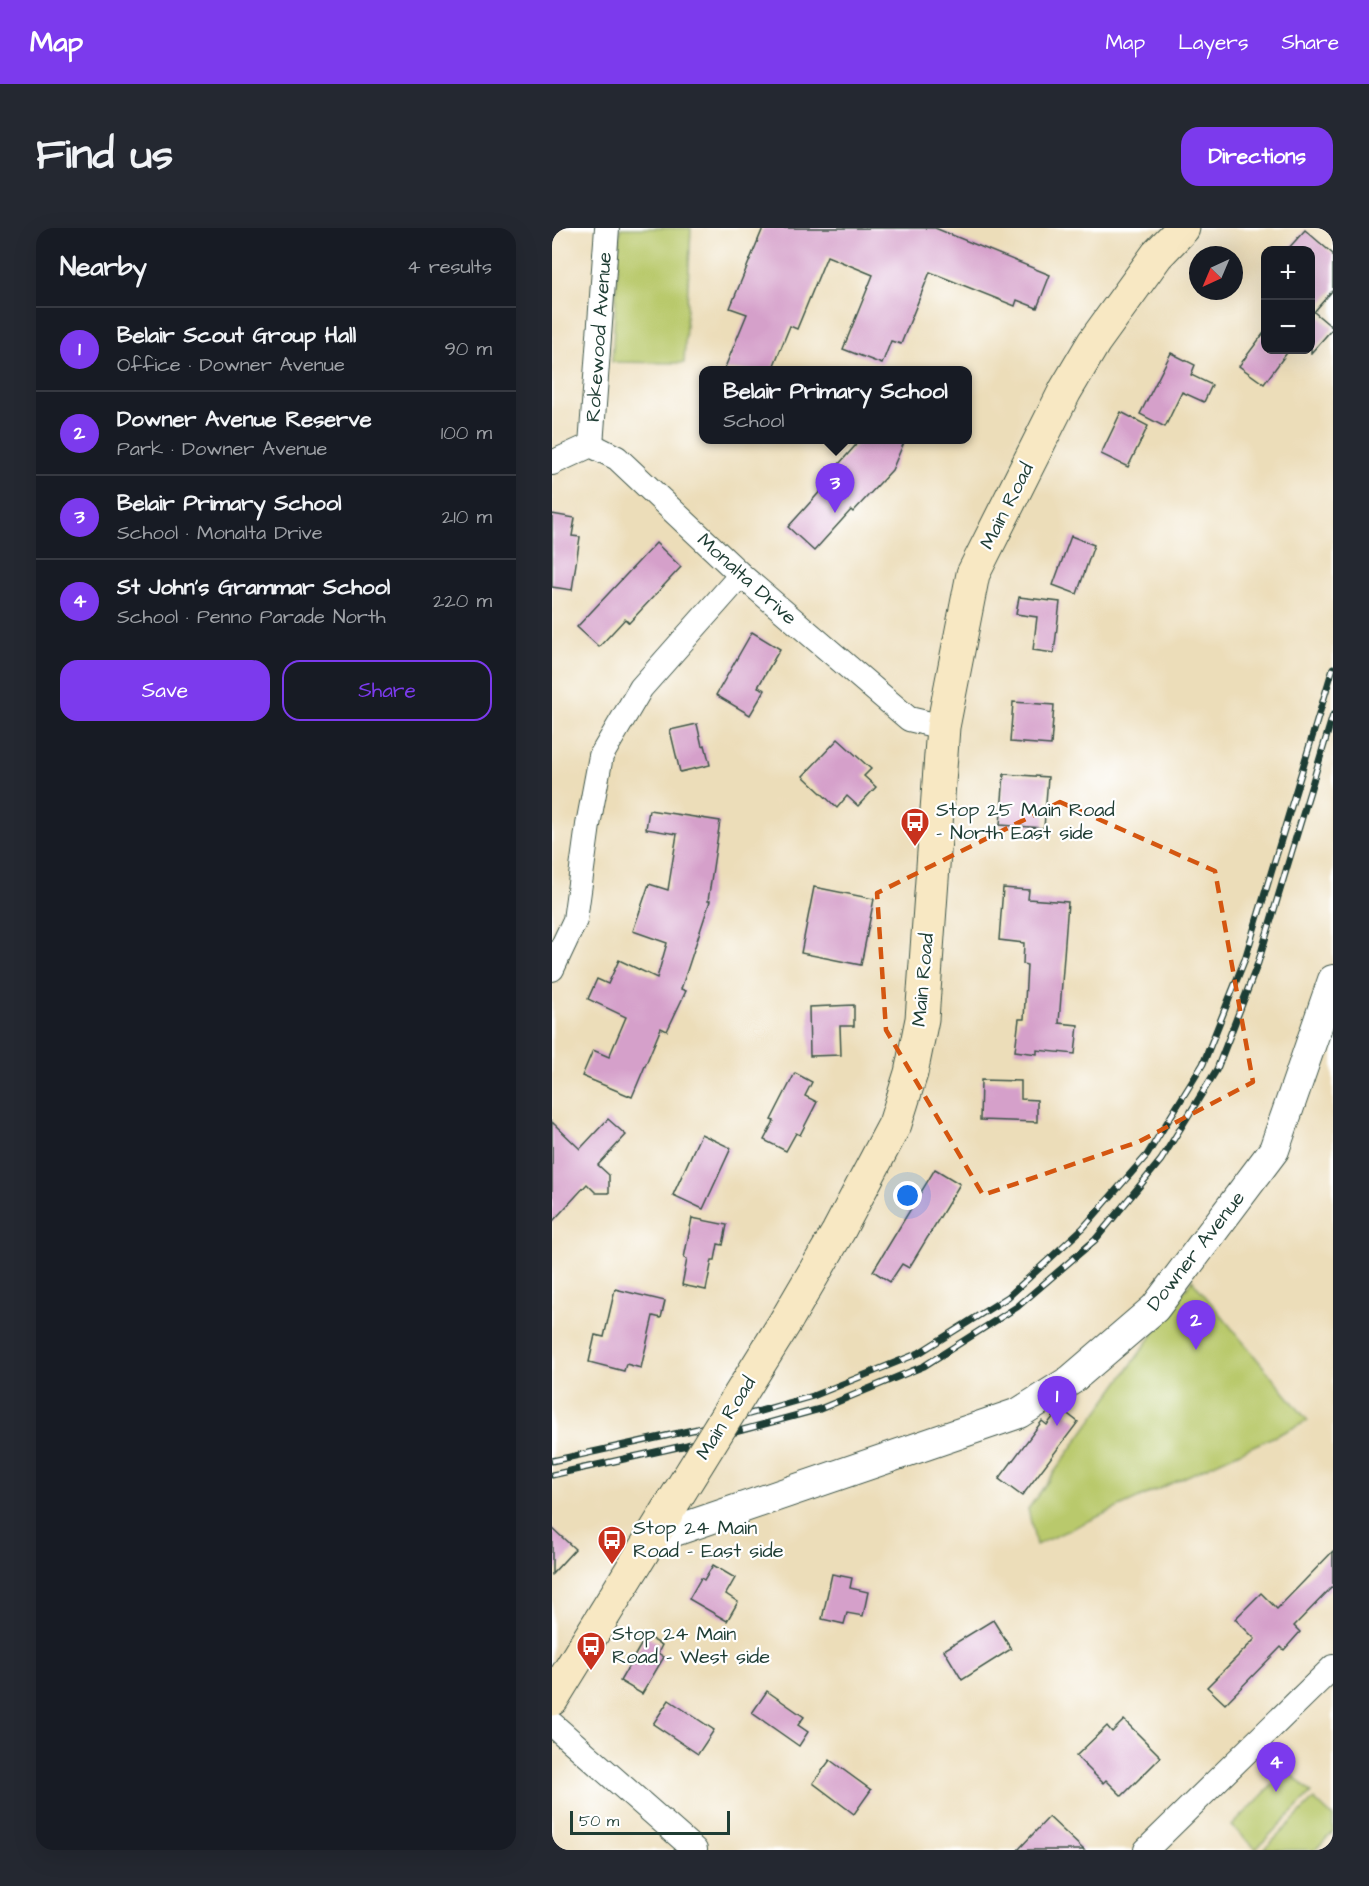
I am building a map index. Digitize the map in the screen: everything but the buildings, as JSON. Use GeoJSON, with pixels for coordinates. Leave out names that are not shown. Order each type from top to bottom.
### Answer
{"type":"FeatureCollection","features":[{"type":"Feature","properties":{"kind":"main road","name":"Main Road"},"geometry":{"type":"LineString","coordinates":[[552,1699],[787,1319],[838,1232],[895,1124],[911,1073],[922,1019],[943,727],[973,574],[1065,391],[1094,342],[1157,255],[1183,228]]}},
{"type":"Feature","properties":{"kind":"street","name":"Rokewood Avenue"},"geometry":{"type":"LineString","coordinates":[[591,445],[607,228]]}},
{"type":"Feature","properties":{"kind":"street"},"geometry":{"type":"LineString","coordinates":[[552,463],[591,445]]}},
{"type":"Feature","properties":{"kind":"street","name":"Monalta Drive"},"geometry":{"type":"LineString","coordinates":[[591,445],[617,458],[741,575],[909,719],[943,727]]}},
{"type":"Feature","properties":{"kind":"street"},"geometry":{"type":"LineString","coordinates":[[552,969],[575,920],[588,825],[602,756],[641,688],[741,575]]}},
{"type":"Feature","properties":{"kind":"street","name":"Downer Avenue"},"geometry":{"type":"LineString","coordinates":[[651,1539],[1019,1413],[1071,1380],[1155,1308],[1274,1150],[1333,980]]}},
{"type":"Feature","properties":{"kind":"street"},"geometry":{"type":"LineString","coordinates":[[1146,1850],[1333,1667]]}},
{"type":"Feature","properties":{"kind":"street"},"geometry":{"type":"LineString","coordinates":[[552,1724],[695,1850]]}},
{"type":"Feature","properties":{"kind":"highlighted area"},"geometry":{"type":"Polygon","coordinates":[[[1060,802],[1215,871],[1253,1082],[1138,1142],[983,1195],[886,1030],[877,893],[1060,802]]]}},
{"type":"Feature","properties":{"kind":"green space"},"geometry":{"type":"Polygon","coordinates":[[[620,228],[691,228],[684,363],[612,362],[620,228]]]}},
{"type":"Feature","properties":{"kind":"green space"},"geometry":{"type":"Polygon","coordinates":[[[1192,1280],[1308,1421],[1036,1545],[1028,1509],[1192,1280]]]}},
{"type":"Feature","properties":{"kind":"green space"},"geometry":{"type":"Polygon","coordinates":[[[1287,1770],[1311,1793],[1256,1849],[1232,1826],[1287,1770]]]}},
{"type":"Feature","properties":{"kind":"green space"},"geometry":{"type":"Polygon","coordinates":[[[1314,1799],[1333,1817],[1333,1832],[1315,1850],[1264,1850],[1314,1799]]]}},
{"type":"Feature","properties":{"kind":"railway"},"geometry":{"type":"LineString","coordinates":[[552,1461],[697,1429],[813,1396],[919,1353],[1008,1297],[1083,1228],[1147,1155],[1203,1064],[1245,959],[1333,668]]}},
{"type":"Feature","properties":{"kind":"railway"},"geometry":{"type":"LineString","coordinates":[[552,1475],[687,1445],[820,1409],[924,1366],[1017,1307],[1095,1240],[1161,1160],[1217,1069],[1258,963],[1333,715]]}},
{"type":"Feature","properties":{"kind":"place","name":"Belair Primary School"},"geometry":{"type":"Point","coordinates":[835,513]}},
{"type":"Feature","properties":{"kind":"place","name":"Stop 25 Main Road - North East side"},"geometry":{"type":"Point","coordinates":[915,848]}},
{"type":"Feature","properties":{"kind":"place","name":"Downer Avenue Reserve"},"geometry":{"type":"Point","coordinates":[1196,1350]}},
{"type":"Feature","properties":{"kind":"place","name":"Belair Scout Group Hall"},"geometry":{"type":"Point","coordinates":[1057,1426]}},
{"type":"Feature","properties":{"kind":"place","name":"Stop 24 Main Road - East side"},"geometry":{"type":"Point","coordinates":[612,1566]}},
{"type":"Feature","properties":{"kind":"place","name":"Stop 24 Main Road - West side"},"geometry":{"type":"Point","coordinates":[591,1672]}},
{"type":"Feature","properties":{"kind":"place","name":"St John's Grammar School"},"geometry":{"type":"Point","coordinates":[1276,1792]}}]}
